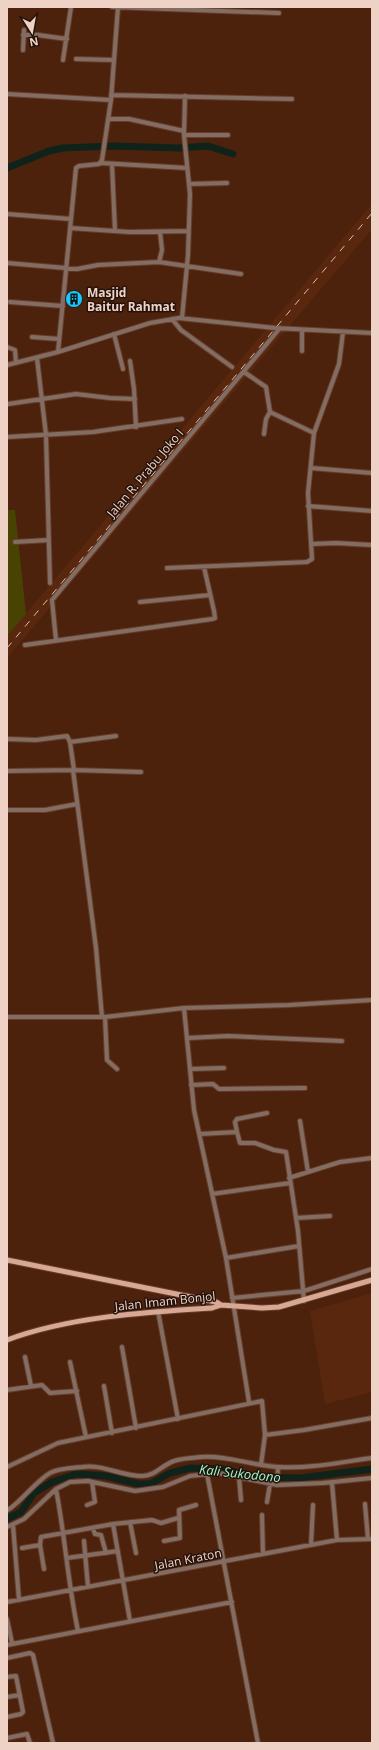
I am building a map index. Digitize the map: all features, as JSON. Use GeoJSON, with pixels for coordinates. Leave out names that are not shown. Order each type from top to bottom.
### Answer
{"type":"FeatureCollection","features":[{"type":"Feature","properties":{"kind":"main road"},"geometry":{"type":"LineString","coordinates":[[7,1260],[216,1302],[222,1305]]}},
{"type":"Feature","properties":{"kind":"main road","name":"Jalan Imam Bonjol"},"geometry":{"type":"LineString","coordinates":[[7,1340],[45,1328],[158,1311],[214,1307],[222,1305],[262,1308],[304,1301],[372,1280]]}},
{"type":"Feature","properties":{"kind":"street"},"geometry":{"type":"LineString","coordinates":[[63,60],[71,7]]}},
{"type":"Feature","properties":{"kind":"street"},"geometry":{"type":"LineString","coordinates":[[112,7],[279,13]]}},
{"type":"Feature","properties":{"kind":"street"},"geometry":{"type":"LineString","coordinates":[[101,163],[111,100],[118,7]]}},
{"type":"Feature","properties":{"kind":"street"},"geometry":{"type":"LineString","coordinates":[[23,50],[24,33],[67,40]]}},
{"type":"Feature","properties":{"kind":"street"},"geometry":{"type":"LineString","coordinates":[[76,60],[113,60]]}},
{"type":"Feature","properties":{"kind":"street"},"geometry":{"type":"LineString","coordinates":[[7,94],[111,100]]}},
{"type":"Feature","properties":{"kind":"street"},"geometry":{"type":"LineString","coordinates":[[111,95],[292,99]]}},
{"type":"Feature","properties":{"kind":"street"},"geometry":{"type":"LineString","coordinates":[[185,96],[184,133],[189,184],[188,255],[177,318],[181,330],[232,367]]}},
{"type":"Feature","properties":{"kind":"street"},"geometry":{"type":"LineString","coordinates":[[108,119],[129,119],[184,133],[228,135]]}},
{"type":"Feature","properties":{"kind":"street"},"geometry":{"type":"LineString","coordinates":[[58,351],[76,168],[101,163],[112,165],[187,168]]}},
{"type":"Feature","properties":{"kind":"street"},"geometry":{"type":"LineString","coordinates":[[112,165],[115,231]]}},
{"type":"Feature","properties":{"kind":"street"},"geometry":{"type":"LineString","coordinates":[[189,184],[227,183]]}},
{"type":"Feature","properties":{"kind":"street"},"geometry":{"type":"LineString","coordinates":[[7,214],[71,218]]}},
{"type":"Feature","properties":{"kind":"street"},"geometry":{"type":"LineString","coordinates":[[70,228],[115,231],[188,231]]}},
{"type":"Feature","properties":{"kind":"street"},"geometry":{"type":"LineString","coordinates":[[159,262],[162,250],[160,232]]}},
{"type":"Feature","properties":{"kind":"street"},"geometry":{"type":"LineString","coordinates":[[7,263],[77,270],[98,265],[159,262],[241,274]]}},
{"type":"Feature","properties":{"kind":"street"},"geometry":{"type":"LineString","coordinates":[[10,302],[63,306]]}},
{"type":"Feature","properties":{"kind":"street"},"geometry":{"type":"LineString","coordinates":[[7,365],[36,358],[150,323],[177,318],[302,330],[372,333]]}},
{"type":"Feature","properties":{"kind":"street","name":"Jalan R. Prabu Joko I"},"geometry":{"type":"LineString","coordinates":[[56,640],[52,600],[280,328]]}},
{"type":"Feature","properties":{"kind":"street"},"geometry":{"type":"LineString","coordinates":[[302,330],[302,351]]}},
{"type":"Feature","properties":{"kind":"street"},"geometry":{"type":"LineString","coordinates":[[167,568],[308,562],[312,557],[308,506],[314,433],[340,364],[343,332]]}},
{"type":"Feature","properties":{"kind":"street"},"geometry":{"type":"LineString","coordinates":[[114,334],[122,369]]}},
{"type":"Feature","properties":{"kind":"street"},"geometry":{"type":"LineString","coordinates":[[32,337],[59,342]]}},
{"type":"Feature","properties":{"kind":"street"},"geometry":{"type":"LineString","coordinates":[[7,347],[14,350],[16,362]]}},
{"type":"Feature","properties":{"kind":"street"},"geometry":{"type":"LineString","coordinates":[[36,358],[46,435],[50,583]]}},
{"type":"Feature","properties":{"kind":"street"},"geometry":{"type":"LineString","coordinates":[[130,361],[135,399],[136,427]]}},
{"type":"Feature","properties":{"kind":"street"},"geometry":{"type":"LineString","coordinates":[[244,372],[266,387],[270,412],[266,419],[264,434]]}},
{"type":"Feature","properties":{"kind":"street"},"geometry":{"type":"LineString","coordinates":[[8,404],[76,394],[135,399]]}},
{"type":"Feature","properties":{"kind":"street"},"geometry":{"type":"LineString","coordinates":[[270,412],[314,433]]}},
{"type":"Feature","properties":{"kind":"street"},"geometry":{"type":"LineString","coordinates":[[7,437],[136,427],[182,419]]}},
{"type":"Feature","properties":{"kind":"street"},"geometry":{"type":"LineString","coordinates":[[311,468],[372,473]]}},
{"type":"Feature","properties":{"kind":"street"},"geometry":{"type":"LineString","coordinates":[[308,506],[372,511]]}},
{"type":"Feature","properties":{"kind":"street"},"geometry":{"type":"LineString","coordinates":[[15,542],[49,540]]}},
{"type":"Feature","properties":{"kind":"street"},"geometry":{"type":"LineString","coordinates":[[311,544],[336,543],[372,545]]}},
{"type":"Feature","properties":{"kind":"street"},"geometry":{"type":"LineString","coordinates":[[25,645],[212,619],[214,618],[214,611],[204,567]]}},
{"type":"Feature","properties":{"kind":"street"},"geometry":{"type":"LineString","coordinates":[[140,602],[210,595]]}},
{"type":"Feature","properties":{"kind":"street"},"geometry":{"type":"LineString","coordinates":[[7,739],[36,740],[66,736],[70,742],[96,948],[104,1017],[107,1060],[117,1069]]}},
{"type":"Feature","properties":{"kind":"street"},"geometry":{"type":"LineString","coordinates":[[70,742],[116,736]]}},
{"type":"Feature","properties":{"kind":"street"},"geometry":{"type":"LineString","coordinates":[[7,771],[73,770],[141,772]]}},
{"type":"Feature","properties":{"kind":"street"},"geometry":{"type":"LineString","coordinates":[[7,810],[45,810],[77,804]]}},
{"type":"Feature","properties":{"kind":"street"},"geometry":{"type":"LineString","coordinates":[[7,1016],[104,1017],[184,1008],[289,1005],[372,1000]]}},
{"type":"Feature","properties":{"kind":"street"},"geometry":{"type":"LineString","coordinates":[[184,1008],[191,1069],[191,1085],[226,1258],[249,1402]]}},
{"type":"Feature","properties":{"kind":"street"},"geometry":{"type":"LineString","coordinates":[[188,1038],[228,1036],[342,1041]]}},
{"type":"Feature","properties":{"kind":"street"},"geometry":{"type":"LineString","coordinates":[[191,1069],[224,1068]]}},
{"type":"Feature","properties":{"kind":"street"},"geometry":{"type":"LineString","coordinates":[[191,1085],[213,1084],[219,1089],[305,1088]]}},
{"type":"Feature","properties":{"kind":"street"},"geometry":{"type":"LineString","coordinates":[[267,1113],[237,1118],[235,1122],[240,1143],[255,1143],[286,1152],[296,1218],[304,1301]]}},
{"type":"Feature","properties":{"kind":"street"},"geometry":{"type":"LineString","coordinates":[[300,1121],[308,1172]]}},
{"type":"Feature","properties":{"kind":"street"},"geometry":{"type":"LineString","coordinates":[[200,1134],[237,1132]]}},
{"type":"Feature","properties":{"kind":"street"},"geometry":{"type":"LineString","coordinates":[[212,1194],[290,1181],[308,1172],[340,1162],[372,1158]]}},
{"type":"Feature","properties":{"kind":"street"},"geometry":{"type":"LineString","coordinates":[[296,1218],[330,1216]]}},
{"type":"Feature","properties":{"kind":"street"},"geometry":{"type":"LineString","coordinates":[[226,1258],[299,1246]]}},
{"type":"Feature","properties":{"kind":"street"},"geometry":{"type":"LineString","coordinates":[[232,1298],[304,1291],[372,1269]]}},
{"type":"Feature","properties":{"kind":"street"},"geometry":{"type":"LineString","coordinates":[[158,1311],[178,1419]]}},
{"type":"Feature","properties":{"kind":"street"},"geometry":{"type":"LineString","coordinates":[[122,1347],[136,1428]]}},
{"type":"Feature","properties":{"kind":"street"},"geometry":{"type":"LineString","coordinates":[[25,1357],[30,1386]]}},
{"type":"Feature","properties":{"kind":"street"},"geometry":{"type":"LineString","coordinates":[[70,1362],[86,1437]]}},
{"type":"Feature","properties":{"kind":"street"},"geometry":{"type":"LineString","coordinates":[[7,1390],[42,1385],[50,1393],[77,1391]]}},
{"type":"Feature","properties":{"kind":"street"},"geometry":{"type":"LineString","coordinates":[[104,1386],[112,1433]]}},
{"type":"Feature","properties":{"kind":"street"},"geometry":{"type":"LineString","coordinates":[[7,1467],[50,1445],[178,1419],[249,1402],[263,1401],[265,1435],[261,1465]]}},
{"type":"Feature","properties":{"kind":"street"},"geometry":{"type":"LineString","coordinates":[[265,1435],[372,1418]]}},
{"type":"Feature","properties":{"kind":"street"},"geometry":{"type":"LineString","coordinates":[[7,1510],[12,1508],[28,1490],[41,1479],[54,1472],[68,1469],[92,1466],[143,1476],[157,1472],[174,1461],[214,1456],[278,1469],[298,1468],[372,1458]]}},
{"type":"Feature","properties":{"kind":"street"},"geometry":{"type":"LineString","coordinates":[[277,1484],[278,1469]]}},
{"type":"Feature","properties":{"kind":"street"},"geometry":{"type":"LineString","coordinates":[[7,1527],[13,1526],[24,1519],[56,1489],[70,1482],[92,1482],[136,1490],[145,1490],[163,1486],[190,1476],[218,1473],[270,1484],[332,1483],[372,1478]]}},
{"type":"Feature","properties":{"kind":"street"},"geometry":{"type":"LineString","coordinates":[[207,1474],[258,1743]]}},
{"type":"Feature","properties":{"kind":"street"},"geometry":{"type":"LineString","coordinates":[[239,1478],[241,1500]]}},
{"type":"Feature","properties":{"kind":"street"},"geometry":{"type":"LineString","coordinates":[[87,1505],[95,1502],[92,1482]]}},
{"type":"Feature","properties":{"kind":"street"},"geometry":{"type":"LineString","coordinates":[[332,1483],[337,1540]]}},
{"type":"Feature","properties":{"kind":"street"},"geometry":{"type":"LineString","coordinates":[[267,1502],[270,1484]]}},
{"type":"Feature","properties":{"kind":"street"},"geometry":{"type":"LineString","coordinates":[[56,1489],[63,1532],[69,1590],[78,1631]]}},
{"type":"Feature","properties":{"kind":"street"},"geometry":{"type":"LineString","coordinates":[[311,1545],[313,1504]]}},
{"type":"Feature","properties":{"kind":"street"},"geometry":{"type":"LineString","coordinates":[[365,1504],[370,1539]]}},
{"type":"Feature","properties":{"kind":"street"},"geometry":{"type":"LineString","coordinates":[[164,1541],[180,1538],[178,1518],[180,1509],[196,1505]]}},
{"type":"Feature","properties":{"kind":"street"},"geometry":{"type":"LineString","coordinates":[[262,1515],[263,1554]]}},
{"type":"Feature","properties":{"kind":"street"},"geometry":{"type":"LineString","coordinates":[[44,1570],[40,1545],[41,1537],[114,1524],[154,1520],[161,1523],[178,1518]]}},
{"type":"Feature","properties":{"kind":"street"},"geometry":{"type":"LineString","coordinates":[[130,1522],[136,1553]]}},
{"type":"Feature","properties":{"kind":"street"},"geometry":{"type":"LineString","coordinates":[[114,1524],[130,1621]]}},
{"type":"Feature","properties":{"kind":"street"},"geometry":{"type":"LineString","coordinates":[[13,1526],[19,1600]]}},
{"type":"Feature","properties":{"kind":"street"},"geometry":{"type":"LineString","coordinates":[[94,1528],[95,1534],[101,1535],[106,1553]]}},
{"type":"Feature","properties":{"kind":"street","name":"Jalan Kraton"},"geometry":{"type":"LineString","coordinates":[[7,1602],[337,1540],[370,1539]]}},
{"type":"Feature","properties":{"kind":"street"},"geometry":{"type":"LineString","coordinates":[[84,1541],[88,1587]]}},
{"type":"Feature","properties":{"kind":"street"},"geometry":{"type":"LineString","coordinates":[[22,1548],[40,1545]]}},
{"type":"Feature","properties":{"kind":"street"},"geometry":{"type":"LineString","coordinates":[[66,1558],[118,1552]]}},
{"type":"Feature","properties":{"kind":"street"},"geometry":{"type":"LineString","coordinates":[[7,1619],[9,1644],[232,1602]]}},
{"type":"Feature","properties":{"kind":"street"},"geometry":{"type":"LineString","coordinates":[[7,1658],[30,1653],[33,1655],[53,1743]]}},
{"type":"Feature","properties":{"kind":"street"},"geometry":{"type":"LineString","coordinates":[[7,1677],[16,1676],[22,1714],[7,1717]]}},
{"type":"Feature","properties":{"kind":"street"},"geometry":{"type":"LineString","coordinates":[[7,1697],[20,1695]]}},
{"type":"Feature","properties":{"kind":"street"},"geometry":{"type":"LineString","coordinates":[[7,1738],[27,1734],[30,1743]]}},
{"type":"Feature","properties":{"kind":"shaded area"},"geometry":{"type":"Polygon","coordinates":[[[372,204],[372,229],[7,658],[7,636],[372,204]]]}},
{"type":"Feature","properties":{"kind":"shaded area"},"geometry":{"type":"Polygon","coordinates":[[[7,510],[15,510],[26,614],[7,636],[7,510]]]}},
{"type":"Feature","properties":{"kind":"shaded area"},"geometry":{"type":"Polygon","coordinates":[[[372,1293],[372,1392],[325,1404],[310,1311],[372,1293]]]}},
{"type":"Feature","properties":{"kind":"waterway"},"geometry":{"type":"LineString","coordinates":[[7,168],[49,151],[63,148],[113,146],[179,148],[208,146],[233,154]]}},
{"type":"Feature","properties":{"kind":"waterway","name":"Kali Sukodono"},"geometry":{"type":"LineString","coordinates":[[7,1519],[21,1512],[34,1493],[52,1482],[76,1474],[106,1476],[138,1484],[150,1484],[170,1473],[190,1468],[222,1469],[258,1477],[300,1478],[372,1469]]}},
{"type":"Feature","properties":{"kind":"railway"},"geometry":{"type":"LineString","coordinates":[[7,648],[372,213]]}},
{"type":"Feature","properties":{"kind":"place","name":"Masjid Baitur Rahmat"},"geometry":{"type":"Point","coordinates":[74,299]}}]}
